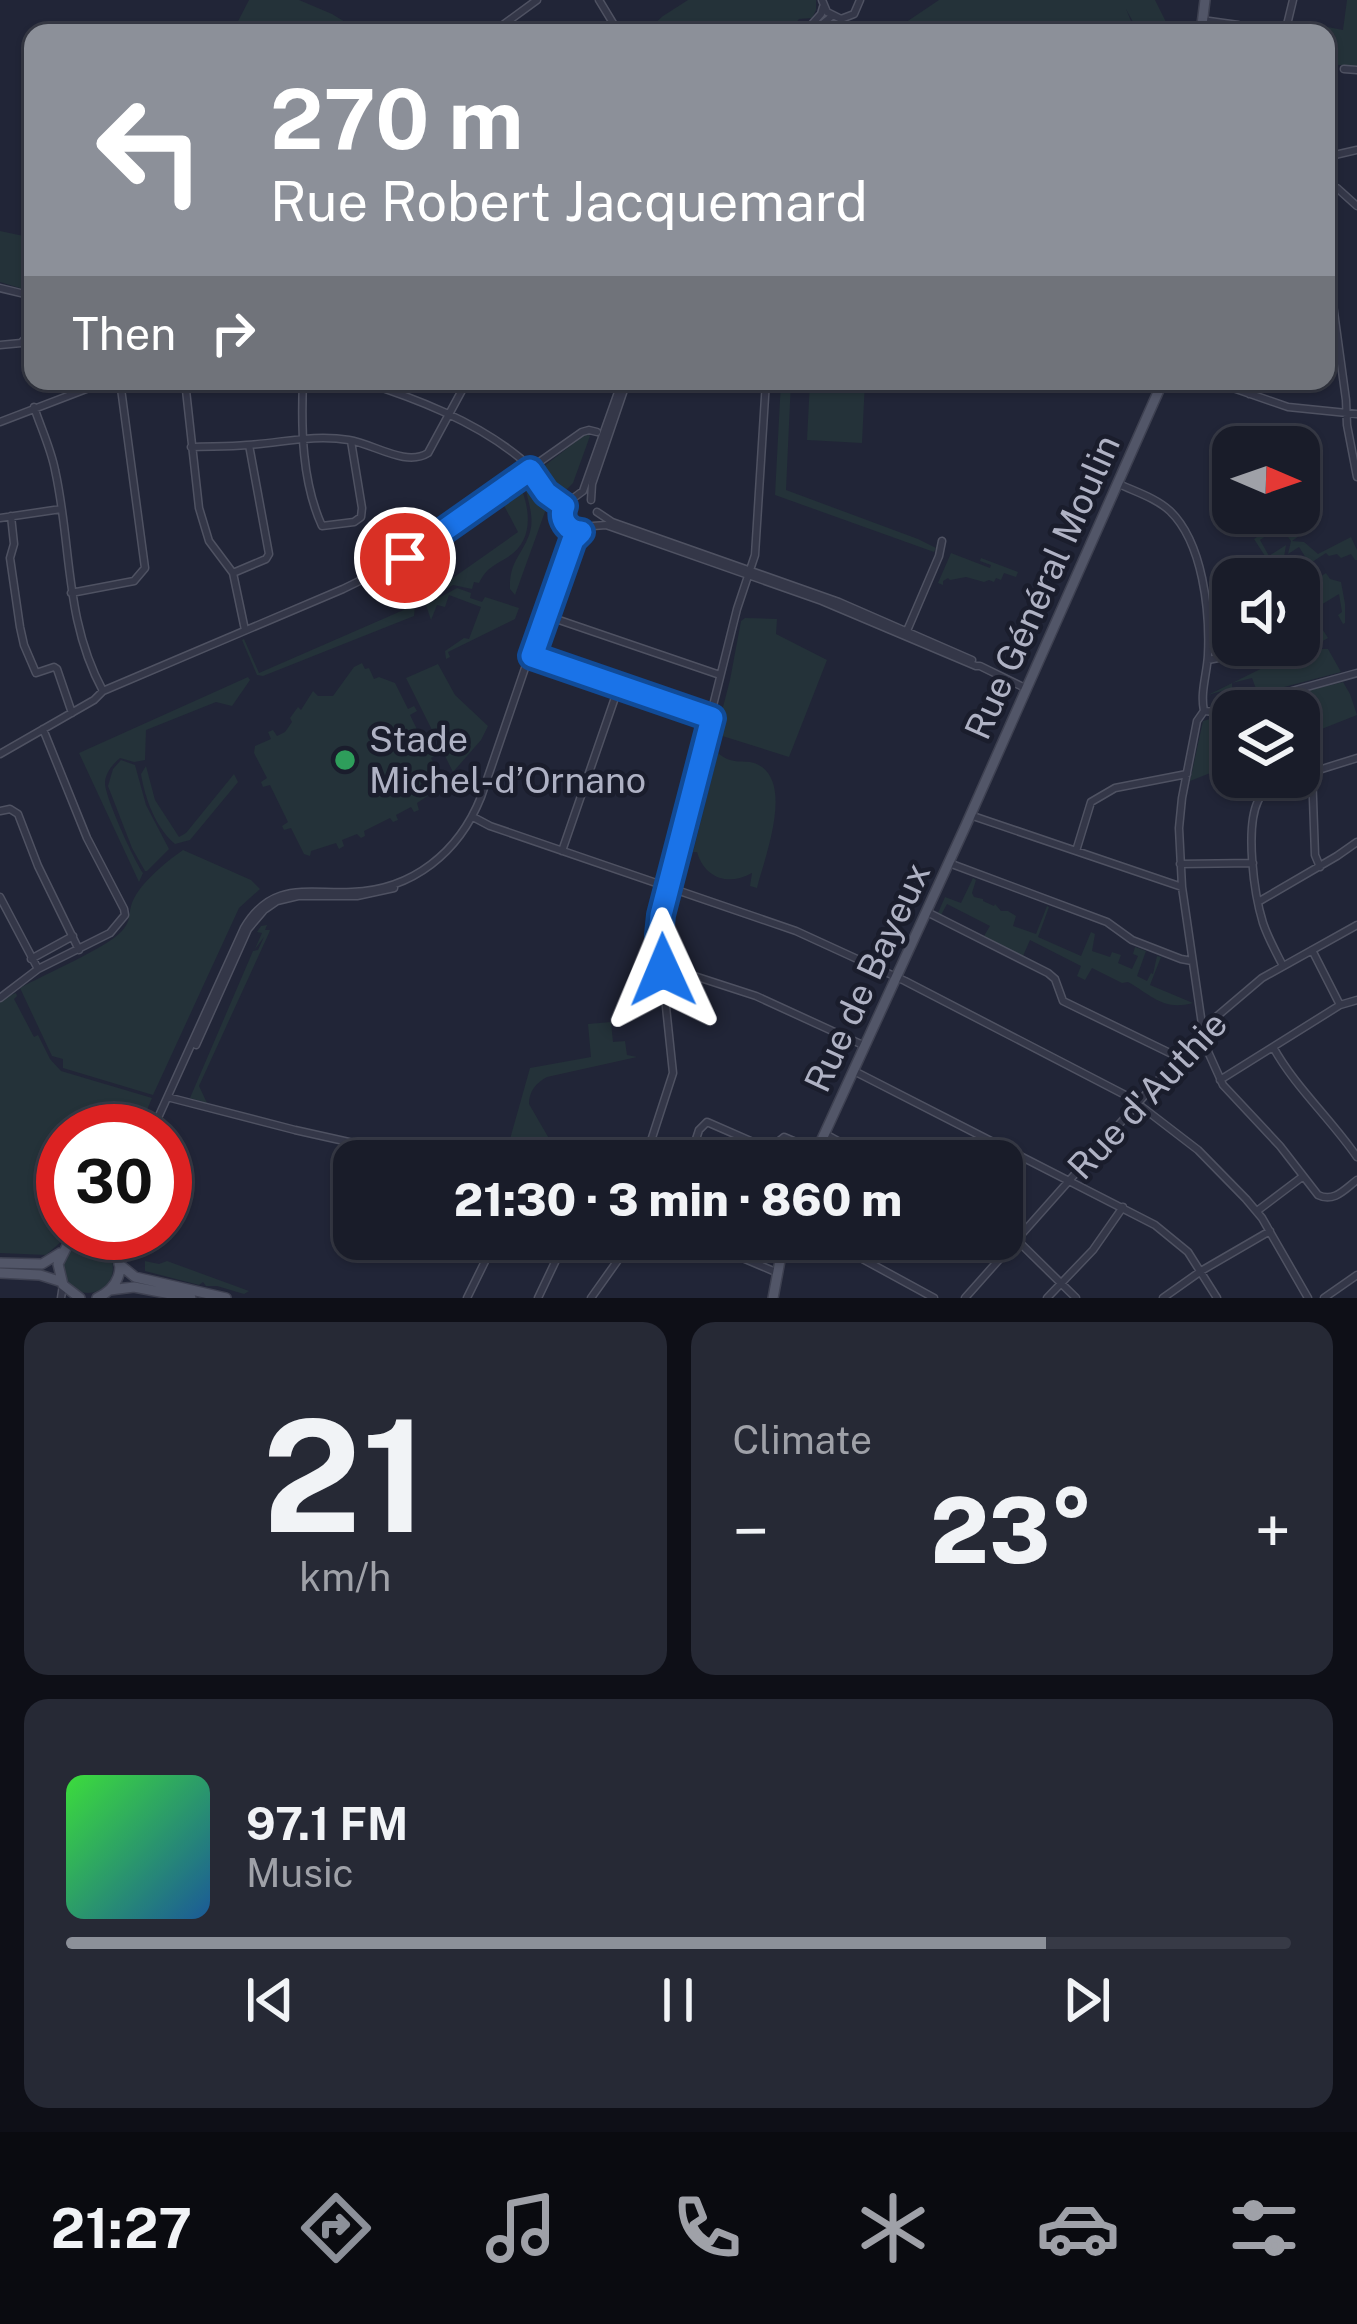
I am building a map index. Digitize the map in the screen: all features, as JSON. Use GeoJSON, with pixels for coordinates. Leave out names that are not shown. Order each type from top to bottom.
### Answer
{"type":"FeatureCollection","features":[{"type":"Feature","properties":{"kind":"main road"},"geometry":{"type":"LineString","coordinates":[[1202,24],[1205,0]]}},
{"type":"Feature","properties":{"kind":"main road","name":"Rue Général Moulin"},"geometry":{"type":"LineString","coordinates":[[970,815],[1159,390]]}},
{"type":"Feature","properties":{"kind":"main road","name":"Rue de Bayeux"},"geometry":{"type":"LineString","coordinates":[[822,1140],[970,815]]}},
{"type":"Feature","properties":{"kind":"main road"},"geometry":{"type":"LineString","coordinates":[[0,1263],[50,1260]]}},
{"type":"Feature","properties":{"kind":"main road"},"geometry":{"type":"LineString","coordinates":[[60,1260],[57,1269],[62,1284]]}},
{"type":"Feature","properties":{"kind":"main road"},"geometry":{"type":"LineString","coordinates":[[110,1291],[118,1280],[118,1260]]}},
{"type":"Feature","properties":{"kind":"main road"},"geometry":{"type":"LineString","coordinates":[[770,1298],[778,1260]]}},
{"type":"Feature","properties":{"kind":"main road"},"geometry":{"type":"LineString","coordinates":[[119,1264],[135,1277],[226,1298]]}},
{"type":"Feature","properties":{"kind":"main road"},"geometry":{"type":"LineString","coordinates":[[0,1273],[40,1275],[79,1298]]}},
{"type":"Feature","properties":{"kind":"main road"},"geometry":{"type":"LineString","coordinates":[[97,1298],[134,1287],[191,1298]]}},
{"type":"Feature","properties":{"kind":"street"},"geometry":{"type":"LineString","coordinates":[[504,24],[537,0]]}},
{"type":"Feature","properties":{"kind":"street"},"geometry":{"type":"LineString","coordinates":[[823,4],[841,19],[857,10],[860,0]]}},
{"type":"Feature","properties":{"kind":"street"},"geometry":{"type":"LineString","coordinates":[[819,24],[832,16]]}},
{"type":"Feature","properties":{"kind":"street"},"geometry":{"type":"LineString","coordinates":[[1202,20],[1231,24]]}},
{"type":"Feature","properties":{"kind":"street"},"geometry":{"type":"LineString","coordinates":[[1344,69],[1357,70]]}},
{"type":"Feature","properties":{"kind":"street"},"geometry":{"type":"LineString","coordinates":[[1335,321],[1357,477]]}},
{"type":"Feature","properties":{"kind":"street"},"geometry":{"type":"LineString","coordinates":[[1335,359],[1340,358]]}},
{"type":"Feature","properties":{"kind":"street"},"geometry":{"type":"LineString","coordinates":[[0,422],[80,390]]}},
{"type":"Feature","properties":{"kind":"street"},"geometry":{"type":"LineString","coordinates":[[71,593],[134,581],[145,568],[121,390]]}},
{"type":"Feature","properties":{"kind":"street"},"geometry":{"type":"LineString","coordinates":[[186,390],[196,496],[215,552],[233,573],[245,630]]}},
{"type":"Feature","properties":{"kind":"street"},"geometry":{"type":"LineString","coordinates":[[303,390],[309,482],[322,526],[361,517],[351,440]]}},
{"type":"Feature","properties":{"kind":"street"},"geometry":{"type":"LineString","coordinates":[[384,390],[448,415],[512,452],[546,493],[564,506]]}},
{"type":"Feature","properties":{"kind":"street"},"geometry":{"type":"LineString","coordinates":[[190,447],[303,437],[351,440],[417,459],[428,453],[462,390]]}},
{"type":"Feature","properties":{"kind":"street"},"geometry":{"type":"LineString","coordinates":[[531,655],[568,542],[564,506],[587,482],[621,390]]}},
{"type":"Feature","properties":{"kind":"street"},"geometry":{"type":"LineString","coordinates":[[621,390],[592,484],[591,500],[597,512],[612,522],[906,633],[1026,688]]}},
{"type":"Feature","properties":{"kind":"street"},"geometry":{"type":"LineString","coordinates":[[651,1140],[673,1073],[661,915],[735,618],[751,572],[765,390]]}},
{"type":"Feature","properties":{"kind":"street"},"geometry":{"type":"LineString","coordinates":[[1238,390],[1288,407],[1357,413]]}},
{"type":"Feature","properties":{"kind":"street"},"geometry":{"type":"LineString","coordinates":[[1249,394],[1250,390]]}},
{"type":"Feature","properties":{"kind":"street"},"geometry":{"type":"LineString","coordinates":[[34,407],[55,467],[71,593],[83,642],[103,691]]}},
{"type":"Feature","properties":{"kind":"street"},"geometry":{"type":"LineString","coordinates":[[0,754],[103,691],[396,563],[586,430],[597,432]]}},
{"type":"Feature","properties":{"kind":"street"},"geometry":{"type":"LineString","coordinates":[[233,573],[269,554],[249,445]]}},
{"type":"Feature","properties":{"kind":"street"},"geometry":{"type":"LineString","coordinates":[[1118,484],[1166,507],[1182,527],[1204,582],[1208,613],[1204,711],[1197,722],[1179,828],[1182,886],[1209,1057],[1230,1094],[1280,1146],[1318,1196],[1328,1198],[1357,1180]]}},
{"type":"Feature","properties":{"kind":"street"},"geometry":{"type":"LineString","coordinates":[[578,496],[591,500]]}},
{"type":"Feature","properties":{"kind":"street"},"geometry":{"type":"LineString","coordinates":[[0,518],[61,509]]}},
{"type":"Feature","properties":{"kind":"street"},"geometry":{"type":"LineString","coordinates":[[593,526],[597,512]]}},
{"type":"Feature","properties":{"kind":"street"},"geometry":{"type":"LineString","coordinates":[[11,516],[14,544],[10,558],[23,645],[36,673],[57,669],[72,713]]}},
{"type":"Feature","properties":{"kind":"street"},"geometry":{"type":"LineString","coordinates":[[169,1104],[248,929],[264,910],[298,896],[357,896],[410,882],[432,870],[465,837],[573,540],[581,532],[606,525],[751,572]]}},
{"type":"Feature","properties":{"kind":"street"},"geometry":{"type":"LineString","coordinates":[[568,527],[581,532]]}},
{"type":"Feature","properties":{"kind":"street"},"geometry":{"type":"LineString","coordinates":[[906,633],[942,541]]}},
{"type":"Feature","properties":{"kind":"street"},"geometry":{"type":"LineString","coordinates":[[559,620],[716,674]]}},
{"type":"Feature","properties":{"kind":"street"},"geometry":{"type":"LineString","coordinates":[[531,655],[712,718]]}},
{"type":"Feature","properties":{"kind":"street"},"geometry":{"type":"LineString","coordinates":[[1208,659],[1212,659]]}},
{"type":"Feature","properties":{"kind":"street"},"geometry":{"type":"LineString","coordinates":[[1204,711],[1216,712],[1357,673]]}},
{"type":"Feature","properties":{"kind":"street"},"geometry":{"type":"LineString","coordinates":[[562,850],[619,686]]}},
{"type":"Feature","properties":{"kind":"street"},"geometry":{"type":"LineString","coordinates":[[0,998],[38,969],[115,930],[124,918],[43,728]]}},
{"type":"Feature","properties":{"kind":"street"},"geometry":{"type":"LineString","coordinates":[[1320,769],[1357,758]]}},
{"type":"Feature","properties":{"kind":"street"},"geometry":{"type":"LineString","coordinates":[[1076,852],[1088,808],[1096,798],[1115,788],[1186,774]]}},
{"type":"Feature","properties":{"kind":"street"},"geometry":{"type":"LineString","coordinates":[[1261,798],[1253,822],[1258,902],[1264,928],[1283,966]]}},
{"type":"Feature","properties":{"kind":"street"},"geometry":{"type":"LineString","coordinates":[[1313,798],[1315,855],[1320,867]]}},
{"type":"Feature","properties":{"kind":"street"},"geometry":{"type":"LineString","coordinates":[[0,812],[10,809],[18,814],[79,950]]}},
{"type":"Feature","properties":{"kind":"street"},"geometry":{"type":"LineString","coordinates":[[970,815],[1182,886]]}},
{"type":"Feature","properties":{"kind":"street"},"geometry":{"type":"LineString","coordinates":[[474,818],[796,931],[897,977],[1137,1102],[1213,1163],[1257,1211],[1308,1298]]}},
{"type":"Feature","properties":{"kind":"street"},"geometry":{"type":"LineString","coordinates":[[166,1104],[254,912],[285,894],[362,892],[415,875],[452,847],[474,818]]}},
{"type":"Feature","properties":{"kind":"street"},"geometry":{"type":"LineString","coordinates":[[1258,902],[1357,842]]}},
{"type":"Feature","properties":{"kind":"street"},"geometry":{"type":"LineString","coordinates":[[949,862],[1107,922],[1132,940],[1192,961]]}},
{"type":"Feature","properties":{"kind":"street"},"geometry":{"type":"LineString","coordinates":[[1180,864],[1253,863]]}},
{"type":"Feature","properties":{"kind":"street"},"geometry":{"type":"LineString","coordinates":[[0,897],[38,969]]}},
{"type":"Feature","properties":{"kind":"street"},"geometry":{"type":"LineString","coordinates":[[927,912],[1048,973],[1063,1000],[1178,1057]]}},
{"type":"Feature","properties":{"kind":"street","name":"Rue d'Authie"},"geometry":{"type":"LineString","coordinates":[[1023,1232],[1203,1028],[1262,979],[1357,925]]}},
{"type":"Feature","properties":{"kind":"street"},"geometry":{"type":"LineString","coordinates":[[32,959],[73,936]]}},
{"type":"Feature","properties":{"kind":"street"},"geometry":{"type":"LineString","coordinates":[[1312,950],[1340,1006]]}},
{"type":"Feature","properties":{"kind":"street"},"geometry":{"type":"LineString","coordinates":[[663,970],[756,996],[866,1046]]}},
{"type":"Feature","properties":{"kind":"street"},"geometry":{"type":"LineString","coordinates":[[1220,1080],[1357,1000]]}},
{"type":"Feature","properties":{"kind":"street"},"geometry":{"type":"LineString","coordinates":[[1273,1047],[1357,1157]]}},
{"type":"Feature","properties":{"kind":"street"},"geometry":{"type":"LineString","coordinates":[[854,1071],[1166,1232],[1188,1252],[1217,1298]]}},
{"type":"Feature","properties":{"kind":"street"},"geometry":{"type":"LineString","coordinates":[[172,1098],[340,1140]]}},
{"type":"Feature","properties":{"kind":"street"},"geometry":{"type":"LineString","coordinates":[[695,1140],[707,1123],[748,1140]]}},
{"type":"Feature","properties":{"kind":"street"},"geometry":{"type":"LineString","coordinates":[[825,1134],[836,1140]]}},
{"type":"Feature","properties":{"kind":"street"},"geometry":{"type":"LineString","coordinates":[[1257,1211],[1302,1178]]}},
{"type":"Feature","properties":{"kind":"street"},"geometry":{"type":"LineString","coordinates":[[1047,1298],[1101,1240],[1123,1207]]}},
{"type":"Feature","properties":{"kind":"street"},"geometry":{"type":"LineString","coordinates":[[1163,1298],[1270,1231]]}},
{"type":"Feature","properties":{"kind":"street"},"geometry":{"type":"LineString","coordinates":[[1023,1247],[1076,1298]]}},
{"type":"Feature","properties":{"kind":"street"},"geometry":{"type":"LineString","coordinates":[[466,1298],[485,1260]]}},
{"type":"Feature","properties":{"kind":"street"},"geometry":{"type":"LineString","coordinates":[[538,1298],[556,1260]]}},
{"type":"Feature","properties":{"kind":"street"},"geometry":{"type":"LineString","coordinates":[[591,1298],[618,1260]]}},
{"type":"Feature","properties":{"kind":"street"},"geometry":{"type":"LineString","coordinates":[[747,1260],[775,1272]]}},
{"type":"Feature","properties":{"kind":"street"},"geometry":{"type":"LineString","coordinates":[[864,1260],[934,1298]]}},
{"type":"Feature","properties":{"kind":"street","name":"Rue d'Authie"},"geometry":{"type":"LineString","coordinates":[[965,1298],[998,1260]]}},
{"type":"Feature","properties":{"kind":"street"},"geometry":{"type":"LineString","coordinates":[[1324,1298],[1357,1275]]}},
{"type":"Feature","properties":{"kind":"street"},"geometry":{"type":"LineString","coordinates":[[61,1298],[62,1284]]}},
{"type":"Feature","properties":{"kind":"shaded area"},"geometry":{"type":"Polygon","coordinates":[[[249,0],[299,0],[348,24],[237,24],[249,0]]]}},
{"type":"Feature","properties":{"kind":"shaded area"},"geometry":{"type":"Polygon","coordinates":[[[688,0],[816,0],[812,18],[795,24],[654,24],[688,0]]]}},
{"type":"Feature","properties":{"kind":"shaded area"},"geometry":{"type":"Polygon","coordinates":[[[939,0],[1155,0],[1167,24],[1134,24],[1126,9],[1132,24],[903,24],[939,0]]]}},
{"type":"Feature","properties":{"kind":"shaded area"},"geometry":{"type":"Polygon","coordinates":[[[1347,0],[1357,0],[1357,67],[1335,64],[1335,28],[1343,30],[1347,0]]]}},
{"type":"Feature","properties":{"kind":"shaded area"},"geometry":{"type":"Polygon","coordinates":[[[0,231],[24,236],[24,289],[0,282],[0,231]]]}},
{"type":"Feature","properties":{"kind":"shaded area"},"geometry":{"type":"Polygon","coordinates":[[[781,390],[791,390],[786,490],[936,548],[934,552],[775,495],[781,390]]]}},
{"type":"Feature","properties":{"kind":"shaded area"},"geometry":{"type":"Polygon","coordinates":[[[810,390],[865,390],[862,443],[807,440],[810,390]]]}},
{"type":"Feature","properties":{"kind":"shaded area"},"geometry":{"type":"Polygon","coordinates":[[[587,433],[590,436],[573,483],[567,489],[556,487],[543,467],[587,433]]]}},
{"type":"Feature","properties":{"kind":"shaded area"},"geometry":{"type":"Polygon","coordinates":[[[519,483],[528,523],[517,550],[488,570],[479,583],[474,582],[472,589],[453,585],[424,603],[423,599],[518,532],[500,498],[519,483]]]}},
{"type":"Feature","properties":{"kind":"shaded area"},"geometry":{"type":"Polygon","coordinates":[[[534,485],[546,509],[515,595],[510,579],[530,532],[526,491],[534,485]]]}},
{"type":"Feature","properties":{"kind":"shaded area"},"geometry":{"type":"Polygon","coordinates":[[[1268,534],[1260,540],[1269,556],[1286,545],[1284,557],[1266,558],[1254,539],[1268,534]]]}},
{"type":"Feature","properties":{"kind":"shaded area"},"geometry":{"type":"Polygon","coordinates":[[[1302,534],[1292,541],[1304,542],[1318,554],[1351,537],[1357,560],[1351,554],[1341,558],[1326,553],[1306,558],[1299,547],[1288,554],[1288,537],[1302,534]]]}},
{"type":"Feature","properties":{"kind":"shaded area"},"geometry":{"type":"Polygon","coordinates":[[[951,553],[990,568],[981,558],[1018,572],[1016,577],[1004,573],[994,582],[948,578],[943,585],[938,583],[951,553]]]}},
{"type":"Feature","properties":{"kind":"shaded area"},"geometry":{"type":"Polygon","coordinates":[[[1326,573],[1341,582],[1343,624],[1338,615],[1342,612],[1339,594],[1320,606],[1320,577],[1326,573]]]}},
{"type":"Feature","properties":{"kind":"shaded area"},"geometry":{"type":"Polygon","coordinates":[[[457,588],[482,602],[485,597],[519,608],[515,619],[448,652],[446,659],[445,651],[469,639],[481,607],[449,595],[445,607],[437,605],[431,620],[426,605],[457,588]]]}},
{"type":"Feature","properties":{"kind":"shaded area"},"geometry":{"type":"Polygon","coordinates":[[[415,605],[414,616],[263,676],[257,675],[242,640],[259,673],[415,605]]]}},
{"type":"Feature","properties":{"kind":"shaded area"},"geometry":{"type":"Polygon","coordinates":[[[745,618],[777,619],[776,634],[827,660],[789,757],[716,734],[745,618]]]}},
{"type":"Feature","properties":{"kind":"shaded area"},"geometry":{"type":"Polygon","coordinates":[[[1320,645],[1328,649],[1341,672],[1273,690],[1256,690],[1252,678],[1232,683],[1266,666],[1320,666],[1320,645]]]}},
{"type":"Feature","properties":{"kind":"shaded area","name":"Stade Michel-d’Ornano"},"geometry":{"type":"Polygon","coordinates":[[[362,663],[374,679],[395,683],[408,709],[414,706],[417,711],[410,715],[428,752],[435,749],[438,754],[431,758],[445,784],[417,803],[419,810],[414,812],[411,807],[396,815],[398,820],[390,818],[364,831],[361,838],[357,834],[342,840],[344,846],[339,849],[336,843],[311,851],[310,856],[304,854],[291,828],[282,826],[288,822],[270,785],[263,787],[261,782],[267,778],[255,746],[271,739],[268,732],[273,730],[277,736],[285,732],[290,718],[313,691],[318,696],[333,696],[362,663]]]}},
{"type":"Feature","properties":{"kind":"shaded area"},"geometry":{"type":"Polygon","coordinates":[[[438,664],[455,695],[488,726],[453,772],[406,678],[438,664]]]}},
{"type":"Feature","properties":{"kind":"shaded area"},"geometry":{"type":"Polygon","coordinates":[[[248,677],[232,706],[216,702],[146,730],[145,760],[120,758],[108,772],[106,789],[143,873],[139,882],[79,753],[248,677]]]}},
{"type":"Feature","properties":{"kind":"shaded area"},"geometry":{"type":"Polygon","coordinates":[[[1343,682],[1357,715],[1320,730],[1320,690],[1310,690],[1343,682]]]}},
{"type":"Feature","properties":{"kind":"shaded area"},"geometry":{"type":"Polygon","coordinates":[[[1212,718],[1212,772],[1190,781],[1203,721],[1212,718]]]}},
{"type":"Feature","properties":{"kind":"shaded area"},"geometry":{"type":"Polygon","coordinates":[[[718,753],[751,762],[771,777],[773,825],[757,888],[750,886],[752,873],[719,878],[693,852],[718,753]]]}},
{"type":"Feature","properties":{"kind":"shaded area"},"geometry":{"type":"Polygon","coordinates":[[[121,760],[135,765],[146,805],[169,849],[147,871],[132,848],[108,786],[121,760]]]}},
{"type":"Feature","properties":{"kind":"shaded area"},"geometry":{"type":"Polygon","coordinates":[[[146,766],[155,800],[179,837],[234,774],[238,782],[190,840],[175,844],[149,803],[141,774],[146,766]]]}},
{"type":"Feature","properties":{"kind":"shaded area"},"geometry":{"type":"Polygon","coordinates":[[[183,850],[251,880],[260,889],[239,908],[153,1095],[63,1068],[63,1059],[52,1056],[20,988],[121,932],[139,890],[183,850]]]}},
{"type":"Feature","properties":{"kind":"shaded area"},"geometry":{"type":"Polygon","coordinates":[[[973,878],[974,897],[1016,916],[1013,926],[1036,934],[1049,907],[1038,937],[1081,956],[1091,932],[1095,934],[1092,951],[1121,955],[1118,963],[1132,969],[1138,956],[1133,954],[1135,947],[1146,951],[1137,976],[1147,981],[1157,956],[1161,957],[1150,985],[1193,1003],[1166,1004],[1092,968],[1085,980],[1077,976],[1081,966],[1030,940],[1023,956],[984,936],[990,926],[947,904],[938,913],[945,897],[961,903],[973,878]]]}},
{"type":"Feature","properties":{"kind":"shaded area"},"geometry":{"type":"Polygon","coordinates":[[[267,925],[269,933],[199,1086],[207,1103],[190,1098],[253,951],[258,950],[264,937],[255,949],[262,933],[257,932],[267,925]]]}},
{"type":"Feature","properties":{"kind":"shaded area"},"geometry":{"type":"Polygon","coordinates":[[[16,993],[14,999],[34,1037],[38,1035],[61,1071],[152,1098],[149,1104],[36,1104],[36,1255],[0,1253],[0,999],[16,993]]]}},
{"type":"Feature","properties":{"kind":"shaded area"},"geometry":{"type":"Polygon","coordinates":[[[611,1022],[613,1042],[625,1041],[627,1055],[637,1057],[547,1077],[536,1085],[529,1104],[550,1140],[510,1139],[530,1068],[591,1057],[588,1024],[611,1022]]]}},
{"type":"Feature","properties":{"kind":"shaded area"},"geometry":{"type":"Polygon","coordinates":[[[65,1260],[111,1260],[111,1278],[98,1291],[78,1291],[65,1278],[65,1260]]]}},
{"type":"Feature","properties":{"kind":"shaded area"},"geometry":{"type":"Polygon","coordinates":[[[145,1261],[167,1261],[249,1291],[244,1294],[145,1271],[145,1261]]]}},
{"type":"Feature","properties":{"kind":"place","name":"Stade Michel-d’Ornano"},"geometry":{"type":"Point","coordinates":[345,760]}},
{"type":"Feature","properties":{"kind":"route"},"geometry":{"type":"LineString","coordinates":[[405,558],[530,470],[546,493],[564,506],[565,524],[581,532],[573,540],[532,656],[712,718],[661,915],[663,970]]}}]}
